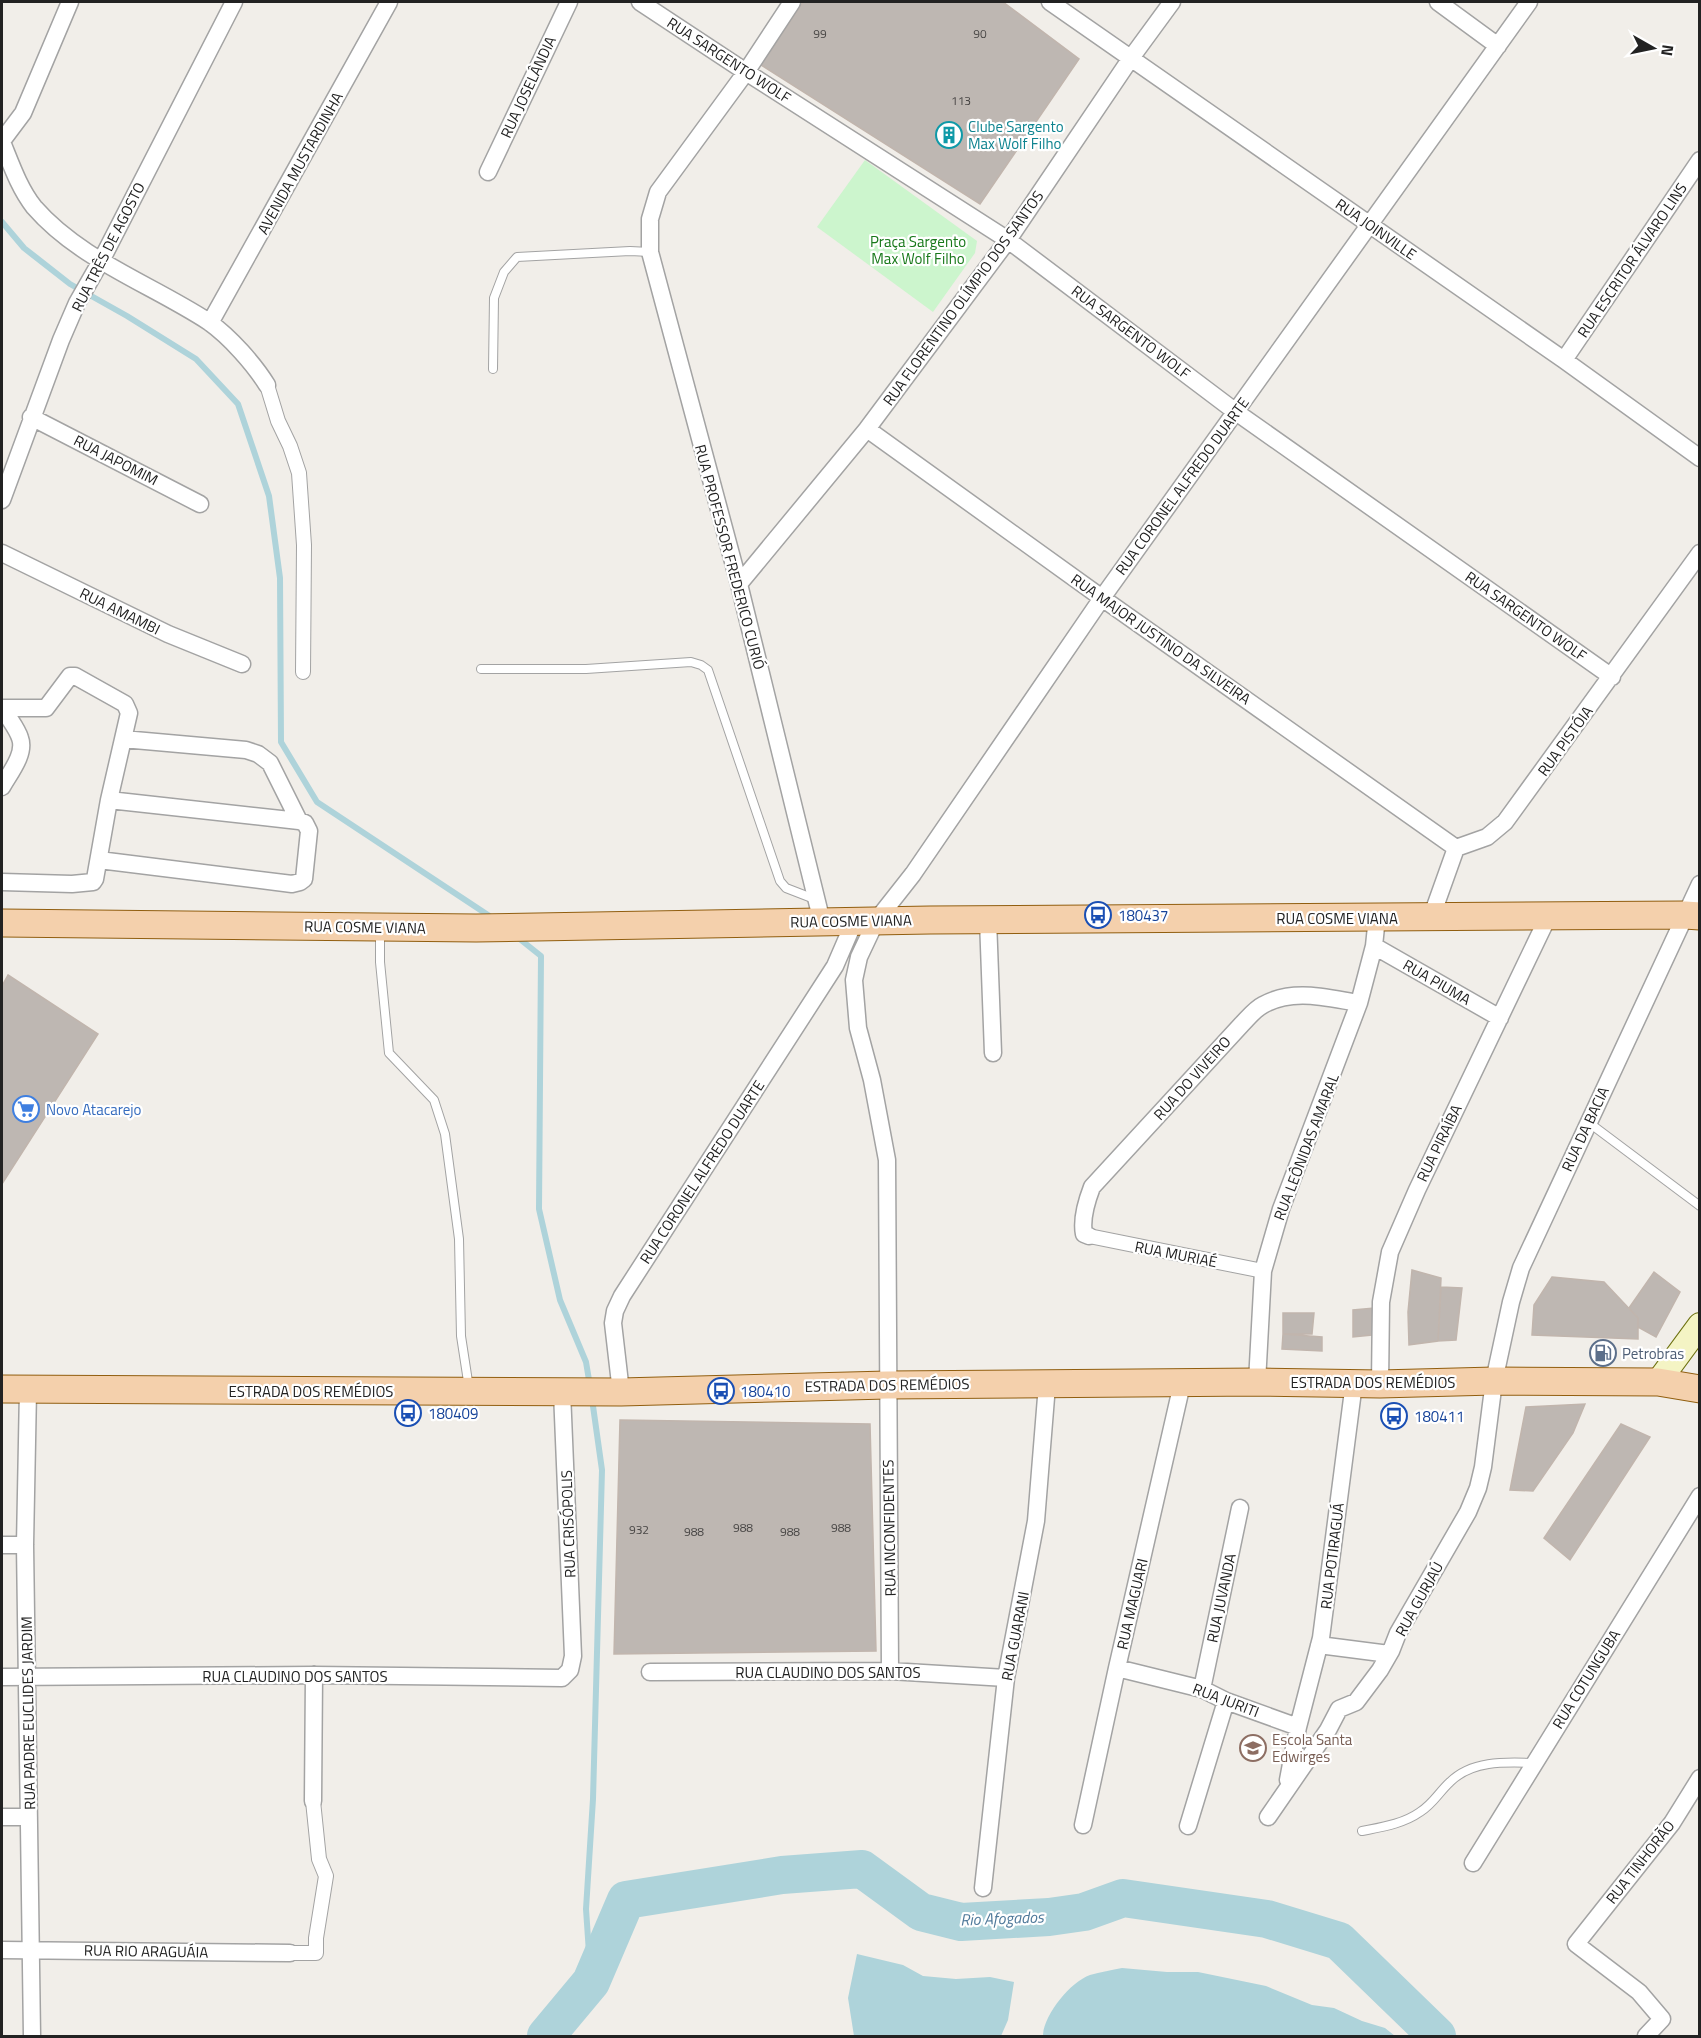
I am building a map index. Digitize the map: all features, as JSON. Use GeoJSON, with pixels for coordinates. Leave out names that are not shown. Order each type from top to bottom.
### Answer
{"type":"FeatureCollection","features":[{"type":"Feature","properties":{"kind":"main road","name":"RUA COSME VIANA"},"geometry":{"type":"LineString","coordinates":[[2,922],[523,927],[819,911],[865,921],[1692,915]]}},
{"type":"Feature","properties":{"kind":"main road"},"geometry":{"type":"LineString","coordinates":[[1658,1382],[1700,1325]]}},
{"type":"Feature","properties":{"kind":"main road","name":"ESTRADA DOS REMÉDIOS"},"geometry":{"type":"LineString","coordinates":[[2,1389],[613,1392],[887,1384],[1494,1381],[1658,1382],[1700,1389]]}},
{"type":"Feature","properties":{"kind":"street"},"geometry":{"type":"LineString","coordinates":[[70,2],[23,113],[2,141],[18,182],[33,206],[54,227],[98,266],[210,323],[254,364],[267,385],[299,474],[304,545],[303,672]]}},
{"type":"Feature","properties":{"kind":"street","name":"RUA TRÊS DE AGOSTO"},"geometry":{"type":"LineString","coordinates":[[2,500],[32,417],[78,303],[234,2]]}},
{"type":"Feature","properties":{"kind":"street","name":"AVENIDA MUSTARDINHA"},"geometry":{"type":"LineString","coordinates":[[210,323],[389,2]]}},
{"type":"Feature","properties":{"kind":"street","name":"RUA JOSELÂNDIA"},"geometry":{"type":"LineString","coordinates":[[488,172],[569,2]]}},
{"type":"Feature","properties":{"kind":"street","name":"RUA SARGENTO WOLF"},"geometry":{"type":"LineString","coordinates":[[640,2],[1008,240],[1236,412],[1612,677]]}},
{"type":"Feature","properties":{"kind":"street"},"geometry":{"type":"LineString","coordinates":[[746,72],[792,2]]}},
{"type":"Feature","properties":{"kind":"street","name":"RUA JOINVILLE"},"geometry":{"type":"LineString","coordinates":[[1050,2],[1564,360],[1700,458]]}},
{"type":"Feature","properties":{"kind":"street","name":"RUA FLORENTINO OLÍMPIO DOS SANTOS"},"geometry":{"type":"LineString","coordinates":[[739,584],[867,429],[1008,240],[1131,58],[1172,2]]}},
{"type":"Feature","properties":{"kind":"street"},"geometry":{"type":"LineString","coordinates":[[1438,2],[1498,46]]}},
{"type":"Feature","properties":{"kind":"street","name":"RUA CORONEL ALFREDO DUARTE"},"geometry":{"type":"LineString","coordinates":[[613,1392],[613,1323],[615,1311],[622,1296],[835,966],[865,921],[913,874],[1102,598],[1529,2]]}},
{"type":"Feature","properties":{"kind":"street","name":"RUA PROFESSOR FREDERICO CURIÓ"},"geometry":{"type":"LineString","coordinates":[[746,72],[657,192],[650,219],[650,252],[739,584],[819,911]]}},
{"type":"Feature","properties":{"kind":"street","name":"RUA ESCRITOR ÁLVARO LINS"},"geometry":{"type":"LineString","coordinates":[[1564,360],[1700,160]]}},
{"type":"Feature","properties":{"kind":"street","name":"RUA JAPOMIM"},"geometry":{"type":"LineString","coordinates":[[32,417],[200,504]]}},
{"type":"Feature","properties":{"kind":"street","name":"RUA MAJOR JUSTINO DA SILVEIRA"},"geometry":{"type":"LineString","coordinates":[[867,429],[1456,848]]}},
{"type":"Feature","properties":{"kind":"street","name":"RUA AMAMBI"},"geometry":{"type":"LineString","coordinates":[[2,553],[168,634],[242,664]]}},
{"type":"Feature","properties":{"kind":"street","name":"RUA PISTÓIA"},"geometry":{"type":"LineString","coordinates":[[1456,848],[1487,837],[1505,822],[1700,553]]}},
{"type":"Feature","properties":{"kind":"street"},"geometry":{"type":"LineString","coordinates":[[2,708],[46,708],[68,678],[75,676],[126,704],[129,713],[93,882],[2,882]]}},
{"type":"Feature","properties":{"kind":"street"},"geometry":{"type":"LineString","coordinates":[[2,708],[21,738],[21,753],[2,787]]}},
{"type":"Feature","properties":{"kind":"street"},"geometry":{"type":"LineString","coordinates":[[123,739],[246,750],[258,754],[270,763],[299,821]]}},
{"type":"Feature","properties":{"kind":"street"},"geometry":{"type":"LineString","coordinates":[[99,861],[292,884],[304,879],[309,831],[305,824],[299,821],[109,800]]}},
{"type":"Feature","properties":{"kind":"street"},"geometry":{"type":"LineString","coordinates":[[1431,918],[1456,848]]}},
{"type":"Feature","properties":{"kind":"street","name":"RUA DA BACIA"},"geometry":{"type":"LineString","coordinates":[[1494,1381],[1511,1302],[1521,1268],[1588,1122],[1692,915],[1700,885]]}},
{"type":"Feature","properties":{"kind":"street","name":"RUA PIRAÍBA"},"geometry":{"type":"LineString","coordinates":[[1367,1383],[1390,1252],[1417,1190],[1548,916]]}},
{"type":"Feature","properties":{"kind":"street","name":"RUA LEÔNIDAS AMARAL"},"geometry":{"type":"LineString","coordinates":[[1257,1382],[1263,1271],[1281,1209],[1359,1003],[1374,946],[1377,917]]}},
{"type":"Feature","properties":{"kind":"street"},"geometry":{"type":"LineString","coordinates":[[988,920],[993,1053]]}},
{"type":"Feature","properties":{"kind":"street","name":"RUA CORONEL ALFREDO DUARTE"},"geometry":{"type":"LineString","coordinates":[[865,921],[854,980],[858,1028],[872,1080],[886,1160],[887,1384]]}},
{"type":"Feature","properties":{"kind":"street","name":"RUA PIUMA"},"geometry":{"type":"LineString","coordinates":[[1374,946],[1500,1018]]}},
{"type":"Feature","properties":{"kind":"street","name":"RUA DO VIVEIRO"},"geometry":{"type":"LineString","coordinates":[[1089,1236],[1084,1233],[1083,1228],[1092,1187],[1226,1041],[1262,1006],[1280,998],[1307,994],[1359,1003]]}},
{"type":"Feature","properties":{"kind":"street","name":"RUA MURIAÉ"},"geometry":{"type":"LineString","coordinates":[[1089,1236],[1263,1271]]}},
{"type":"Feature","properties":{"kind":"street","name":"RUA GURJAÚ"},"geometry":{"type":"LineString","coordinates":[[1268,1818],[1328,1730],[1339,1709],[1356,1702],[1389,1654],[1398,1633],[1468,1512],[1478,1488],[1483,1467],[1494,1381]]}},
{"type":"Feature","properties":{"kind":"street","name":"RUA POTIRAGUÁ"},"geometry":{"type":"LineString","coordinates":[[1298,1727],[1319,1645],[1367,1383]]}},
{"type":"Feature","properties":{"kind":"street","name":"RUA INCONFIDENTES"},"geometry":{"type":"LineString","coordinates":[[887,1384],[890,1671]]}},
{"type":"Feature","properties":{"kind":"street","name":"RUA MAGUARI"},"geometry":{"type":"LineString","coordinates":[[1083,1825],[1182,1384]]}},
{"type":"Feature","properties":{"kind":"street","name":"RUA GUARANI"},"geometry":{"type":"LineString","coordinates":[[983,1888],[1006,1678],[1036,1521],[1047,1385]]}},
{"type":"Feature","properties":{"kind":"street","name":"RUA PADRE EUCLIDES JARDIM"},"geometry":{"type":"LineString","coordinates":[[28,1390],[25,1545],[32,2037]]}},
{"type":"Feature","properties":{"kind":"street","name":"RUA CRISÓPOLIS"},"geometry":{"type":"LineString","coordinates":[[565,1392],[573,1656]]}},
{"type":"Feature","properties":{"kind":"street","name":"RUA COTUNGUBA"},"geometry":{"type":"LineString","coordinates":[[1473,1863],[1700,1496]]}},
{"type":"Feature","properties":{"kind":"street","name":"RUA JUVANDA"},"geometry":{"type":"LineString","coordinates":[[1202,1689],[1240,1508]]}},
{"type":"Feature","properties":{"kind":"street"},"geometry":{"type":"LineString","coordinates":[[2,1545],[25,1545]]}},
{"type":"Feature","properties":{"kind":"street"},"geometry":{"type":"LineString","coordinates":[[1319,1645],[1389,1654]]}},
{"type":"Feature","properties":{"kind":"street","name":"RUA CLAUDINO DOS SANTOS"},"geometry":{"type":"LineString","coordinates":[[2,1677],[314,1675],[562,1678],[570,1670],[573,1656]]}},
{"type":"Feature","properties":{"kind":"street","name":"RUA JURITI"},"geometry":{"type":"LineString","coordinates":[[1117,1668],[1202,1689],[1226,1701],[1298,1727]]}},
{"type":"Feature","properties":{"kind":"street","name":"RUA CLAUDINO DOS SANTOS"},"geometry":{"type":"LineString","coordinates":[[650,1672],[890,1671],[1006,1678]]}},
{"type":"Feature","properties":{"kind":"street"},"geometry":{"type":"LineString","coordinates":[[290,1953],[316,1953],[316,1938],[327,1876],[319,1858],[312,1801],[314,1675]]}},
{"type":"Feature","properties":{"kind":"street"},"geometry":{"type":"LineString","coordinates":[[1188,1826],[1226,1701]]}},
{"type":"Feature","properties":{"kind":"street","name":"RUA GURJAÚ"},"geometry":{"type":"LineString","coordinates":[[1287,1787],[1298,1727]]}},
{"type":"Feature","properties":{"kind":"street","name":"RUA TINHORÃO"},"geometry":{"type":"LineString","coordinates":[[1646,2037],[1662,2019],[1639,1992],[1576,1944],[1672,1823],[1700,1778]]}},
{"type":"Feature","properties":{"kind":"street"},"geometry":{"type":"LineString","coordinates":[[2,1817],[29,1817]]}},
{"type":"Feature","properties":{"kind":"street","name":"RUA RIO ARAGUÁIA"},"geometry":{"type":"LineString","coordinates":[[2,1950],[290,1953]]}},
{"type":"Feature","properties":{"kind":"lane"},"geometry":{"type":"LineString","coordinates":[[493,369],[494,298],[504,272],[517,257],[650,252]]}},
{"type":"Feature","properties":{"kind":"lane"},"geometry":{"type":"LineString","coordinates":[[481,669],[586,669],[691,662],[708,670],[780,881],[786,888],[819,911]]}},
{"type":"Feature","properties":{"kind":"lane"},"geometry":{"type":"LineString","coordinates":[[380,927],[380,962],[389,1053],[434,1100],[445,1134],[459,1239],[460,1336],[469,1392]]}},
{"type":"Feature","properties":{"kind":"lane"},"geometry":{"type":"LineString","coordinates":[[1588,1122],[1700,1206]]}},
{"type":"Feature","properties":{"kind":"lane"},"geometry":{"type":"LineString","coordinates":[[1362,1832],[1402,1822],[1420,1813],[1433,1803],[1450,1781],[1470,1769],[1495,1762],[1535,1763]]}},
{"type":"Feature","properties":{"kind":"green space","name":"Praça Sargento Max Wolf Filho"},"geometry":{"type":"Polygon","coordinates":[[[865,160],[977,241],[975,253],[933,312],[817,227],[865,160]]]}},
{"type":"Feature","properties":{"kind":"water"},"geometry":{"type":"Polygon","coordinates":[[[857,1954],[903,1965],[923,1976],[956,1979],[990,1977],[1014,1982],[1008,2020],[1001,2036],[854,2036],[848,1998],[857,1954]]]}},
{"type":"Feature","properties":{"kind":"water"},"geometry":{"type":"Polygon","coordinates":[[[1122,1968],[1198,1972],[1266,1986],[1312,2005],[1334,2008],[1362,2021],[1385,2028],[1395,2036],[1043,2036],[1044,2028],[1053,2010],[1074,1985],[1090,1975],[1122,1968]]]}},
{"type":"Feature","properties":{"kind":"water"},"geometry":{"type":"Polygon","coordinates":[[[591,1982],[558,2036],[539,2036],[591,1982]]]}},
{"type":"Feature","properties":{"kind":"building","name":"Clube Sargento Max Wolf Filho"},"geometry":{"type":"Polygon","coordinates":[[[803,2],[1003,2],[1079,59],[980,204],[761,65],[803,2]]]}},
{"type":"Feature","properties":{"kind":"building","name":"Novo Atacarejo"},"geometry":{"type":"Polygon","coordinates":[[[8,975],[98,1034],[2,1184],[2,986],[8,975]]]}},
{"type":"Feature","properties":{"kind":"building"},"geometry":{"type":"Polygon","coordinates":[[[1412,1270],[1441,1278],[1438,1341],[1409,1345],[1408,1312],[1412,1270]]]}},
{"type":"Feature","properties":{"kind":"building"},"geometry":{"type":"Polygon","coordinates":[[[1654,1272],[1680,1292],[1656,1337],[1638,1327],[1638,1318],[1629,1308],[1654,1272]]]}},
{"type":"Feature","properties":{"kind":"building"},"geometry":{"type":"Polygon","coordinates":[[[1552,1277],[1604,1282],[1638,1318],[1638,1339],[1532,1335],[1534,1305],[1552,1277]]]}},
{"type":"Feature","properties":{"kind":"building"},"geometry":{"type":"Polygon","coordinates":[[[1441,1287],[1462,1288],[1456,1340],[1438,1341],[1441,1287]]]}},
{"type":"Feature","properties":{"kind":"building"},"geometry":{"type":"Polygon","coordinates":[[[1374,1308],[1372,1335],[1353,1337],[1353,1310],[1374,1308]]]}},
{"type":"Feature","properties":{"kind":"building"},"geometry":{"type":"Polygon","coordinates":[[[1283,1313],[1314,1313],[1312,1334],[1283,1334],[1283,1313]]]}},
{"type":"Feature","properties":{"kind":"building"},"geometry":{"type":"Polygon","coordinates":[[[1283,1334],[1322,1337],[1322,1351],[1282,1349],[1283,1334]]]}},
{"type":"Feature","properties":{"kind":"building"},"geometry":{"type":"Polygon","coordinates":[[[1585,1404],[1573,1433],[1533,1491],[1510,1490],[1526,1407],[1585,1404]]]}},
{"type":"Feature","properties":{"kind":"building"},"geometry":{"type":"Polygon","coordinates":[[[620,1420],[870,1424],[876,1651],[614,1654],[620,1420]]]}},
{"type":"Feature","properties":{"kind":"building"},"geometry":{"type":"Polygon","coordinates":[[[1621,1424],[1650,1437],[1570,1560],[1544,1538],[1621,1424]]]}},
{"type":"Feature","properties":{"kind":"waterway"},"geometry":{"type":"LineString","coordinates":[[2,222],[24,248],[70,284],[196,359],[238,404],[269,496],[280,578],[281,742],[317,802],[494,919]]}},
{"type":"Feature","properties":{"kind":"waterway"},"geometry":{"type":"LineString","coordinates":[[516,936],[541,956],[539,1209],[560,1300],[586,1362],[590,1386]]}},
{"type":"Feature","properties":{"kind":"waterway"},"geometry":{"type":"LineString","coordinates":[[591,1982],[586,1909],[593,1799],[602,1470],[592,1399]]}},
{"type":"Feature","properties":{"kind":"waterway","name":"Rio Afogados"},"geometry":{"type":"LineString","coordinates":[[546,2036],[591,1982],[626,1900],[782,1875],[862,1869],[921,1912],[961,1922],[1049,1917],[1084,1912],[1123,1898],[1267,1919],[1339,1941],[1437,2036]]}},
{"type":"Feature","properties":{"kind":"place","name":"Clube Sargento Max Wolf Filho"},"geometry":{"type":"Point","coordinates":[949,135]}},
{"type":"Feature","properties":{"kind":"place","name":"180437"},"geometry":{"type":"Point","coordinates":[1098,915]}},
{"type":"Feature","properties":{"kind":"place","name":"Novo Atacarejo"},"geometry":{"type":"Point","coordinates":[26,1109]}},
{"type":"Feature","properties":{"kind":"place","name":"Petrobras"},"geometry":{"type":"Point","coordinates":[1603,1353]}},
{"type":"Feature","properties":{"kind":"place","name":"180410"},"geometry":{"type":"Point","coordinates":[721,1391]}},
{"type":"Feature","properties":{"kind":"place","name":"180409"},"geometry":{"type":"Point","coordinates":[408,1413]}},
{"type":"Feature","properties":{"kind":"place","name":"180411"},"geometry":{"type":"Point","coordinates":[1394,1416]}},
{"type":"Feature","properties":{"kind":"place","name":"Escola Santa Edwirges"},"geometry":{"type":"Point","coordinates":[1253,1748]}}]}
